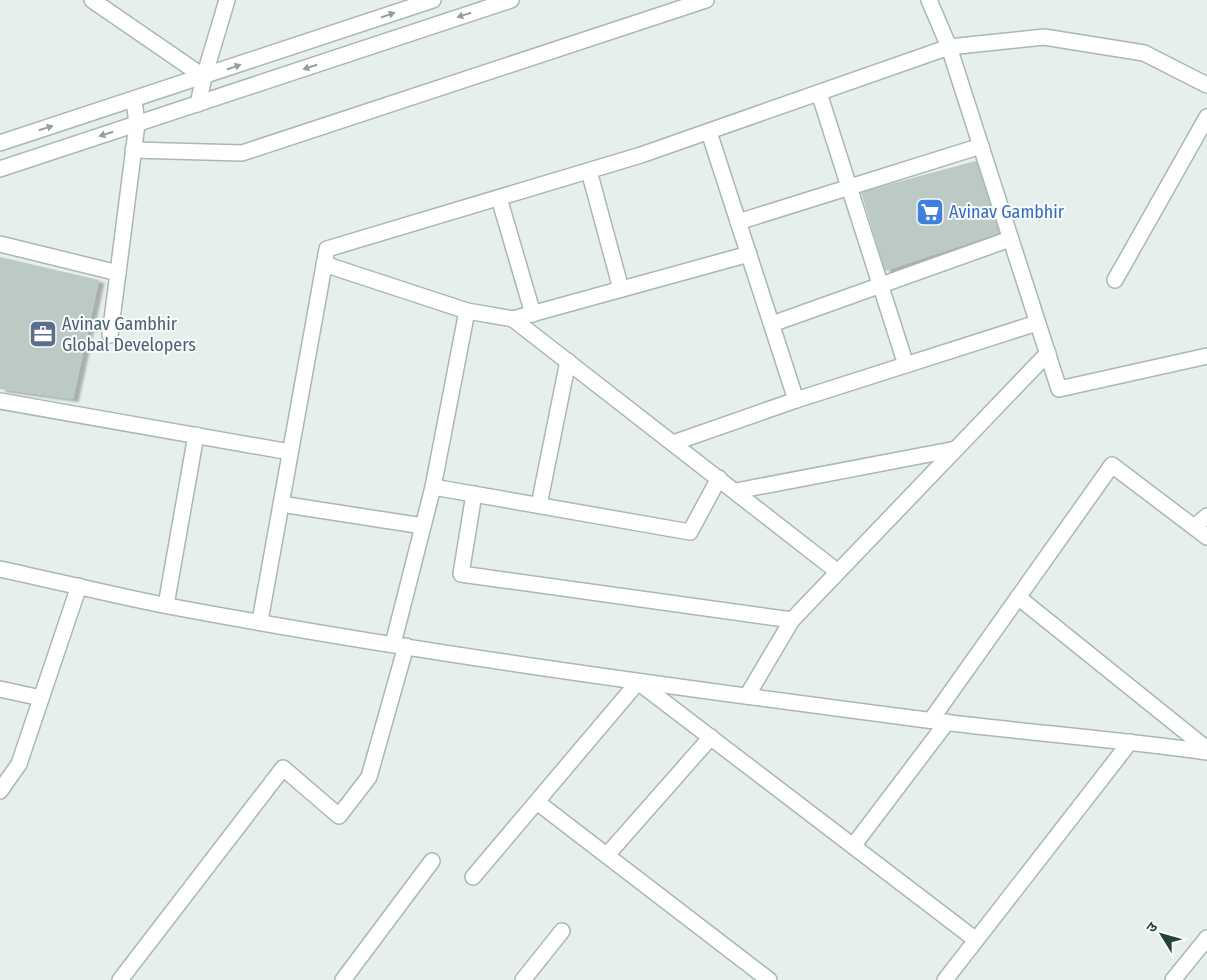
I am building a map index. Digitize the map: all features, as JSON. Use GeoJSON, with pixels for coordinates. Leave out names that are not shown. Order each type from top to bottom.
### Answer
{"type":"FeatureCollection","features":[{"type":"Feature","properties":{"kind":"street"},"geometry":{"type":"LineString","coordinates":[[92,0],[204,77]]}},
{"type":"Feature","properties":{"kind":"street"},"geometry":{"type":"LineString","coordinates":[[198,104],[225,3],[242,0]]}},
{"type":"Feature","properties":{"kind":"street"},"geometry":{"type":"LineString","coordinates":[[0,143],[433,0]]}},
{"type":"Feature","properties":{"kind":"street"},"geometry":{"type":"LineString","coordinates":[[0,169],[511,0]]}},
{"type":"Feature","properties":{"kind":"street"},"geometry":{"type":"LineString","coordinates":[[133,150],[242,153],[706,0]]}},
{"type":"Feature","properties":{"kind":"street"},"geometry":{"type":"LineString","coordinates":[[929,0],[948,47],[1059,389],[1207,356]]}},
{"type":"Feature","properties":{"kind":"street"},"geometry":{"type":"LineString","coordinates":[[260,621],[326,249],[589,171],[709,132],[948,47],[1044,36],[1144,53],[1207,85]]}},
{"type":"Feature","properties":{"kind":"street"},"geometry":{"type":"LineString","coordinates":[[819,93],[906,365]]}},
{"type":"Feature","properties":{"kind":"street"},"geometry":{"type":"LineString","coordinates":[[110,335],[137,124],[134,100]]}},
{"type":"Feature","properties":{"kind":"street"},"geometry":{"type":"LineString","coordinates":[[1115,280],[1207,117]]}},
{"type":"Feature","properties":{"kind":"street"},"geometry":{"type":"LineString","coordinates":[[709,132],[796,400]]}},
{"type":"Feature","properties":{"kind":"street"},"geometry":{"type":"LineString","coordinates":[[738,222],[980,146]]}},
{"type":"Feature","properties":{"kind":"street"},"geometry":{"type":"LineString","coordinates":[[589,171],[621,289]]}},
{"type":"Feature","properties":{"kind":"street"},"geometry":{"type":"LineString","coordinates":[[499,198],[533,314]]}},
{"type":"Feature","properties":{"kind":"street"},"geometry":{"type":"LineString","coordinates":[[772,324],[1010,238]]}},
{"type":"Feature","properties":{"kind":"street"},"geometry":{"type":"LineString","coordinates":[[0,244],[118,273]]}},
{"type":"Feature","properties":{"kind":"street"},"geometry":{"type":"LineString","coordinates":[[324,264],[468,312],[513,319],[749,254]]}},
{"type":"Feature","properties":{"kind":"street"},"geometry":{"type":"LineString","coordinates":[[120,980],[283,768],[339,816],[369,777],[433,487],[468,312]]}},
{"type":"Feature","properties":{"kind":"street"},"geometry":{"type":"LineString","coordinates":[[513,319],[838,572]]}},
{"type":"Feature","properties":{"kind":"street"},"geometry":{"type":"LineString","coordinates":[[673,443],[796,400],[1038,323]]}},
{"type":"Feature","properties":{"kind":"street"},"geometry":{"type":"LineString","coordinates":[[747,696],[792,620],[1048,353]]}},
{"type":"Feature","properties":{"kind":"street"},"geometry":{"type":"LineString","coordinates":[[539,505],[568,361]]}},
{"type":"Feature","properties":{"kind":"street"},"geometry":{"type":"LineString","coordinates":[[0,401],[290,452]]}},
{"type":"Feature","properties":{"kind":"street"},"geometry":{"type":"LineString","coordinates":[[166,605],[196,435]]}},
{"type":"Feature","properties":{"kind":"street"},"geometry":{"type":"LineString","coordinates":[[736,491],[956,449]]}},
{"type":"Feature","properties":{"kind":"street"},"geometry":{"type":"LineString","coordinates":[[931,720],[1112,465],[1207,537]]}},
{"type":"Feature","properties":{"kind":"street"},"geometry":{"type":"LineString","coordinates":[[433,487],[690,532],[719,478]]}},
{"type":"Feature","properties":{"kind":"street"},"geometry":{"type":"LineString","coordinates":[[474,494],[462,574],[792,620]]}},
{"type":"Feature","properties":{"kind":"street"},"geometry":{"type":"LineString","coordinates":[[281,504],[423,526]]}},
{"type":"Feature","properties":{"kind":"street"},"geometry":{"type":"LineString","coordinates":[[1194,527],[1207,516]]}},
{"type":"Feature","properties":{"kind":"street"},"geometry":{"type":"LineString","coordinates":[[0,569],[166,605],[399,645],[638,682],[946,722],[1207,751]]}},
{"type":"Feature","properties":{"kind":"street"},"geometry":{"type":"LineString","coordinates":[[0,791],[19,764],[79,586]]}},
{"type":"Feature","properties":{"kind":"street"},"geometry":{"type":"LineString","coordinates":[[1018,596],[1207,751]]}},
{"type":"Feature","properties":{"kind":"street"},"geometry":{"type":"LineString","coordinates":[[638,682],[976,940]]}},
{"type":"Feature","properties":{"kind":"street"},"geometry":{"type":"LineString","coordinates":[[473,877],[638,682]]}},
{"type":"Feature","properties":{"kind":"street"},"geometry":{"type":"LineString","coordinates":[[0,690],[42,698]]}},
{"type":"Feature","properties":{"kind":"street"},"geometry":{"type":"LineString","coordinates":[[852,846],[946,722]]}},
{"type":"Feature","properties":{"kind":"street"},"geometry":{"type":"LineString","coordinates":[[607,855],[711,737]]}},
{"type":"Feature","properties":{"kind":"street"},"geometry":{"type":"LineString","coordinates":[[945,980],[1130,742]]}},
{"type":"Feature","properties":{"kind":"street"},"geometry":{"type":"LineString","coordinates":[[537,802],[769,980]]}},
{"type":"Feature","properties":{"kind":"street"},"geometry":{"type":"LineString","coordinates":[[342,980],[432,861]]}},
{"type":"Feature","properties":{"kind":"street"},"geometry":{"type":"LineString","coordinates":[[523,980],[562,931]]}},
{"type":"Feature","properties":{"kind":"street"},"geometry":{"type":"LineString","coordinates":[[1174,980],[1207,938]]}},
{"type":"Feature","properties":{"kind":"building","name":"Avinav Gambhir"},"geometry":{"type":"Polygon","coordinates":[[[979,160],[999,233],[885,271],[861,192],[979,160]]]}},
{"type":"Feature","properties":{"kind":"building","name":"Avinav Gambhir Global Developers"},"geometry":{"type":"Polygon","coordinates":[[[0,257],[99,280],[73,399],[0,389],[0,257]]]}},
{"type":"Feature","properties":{"kind":"place","name":"Avinav Gambhir"},"geometry":{"type":"Point","coordinates":[930,212]}},
{"type":"Feature","properties":{"kind":"place","name":"Avinav Gambhir Global Developers"},"geometry":{"type":"Point","coordinates":[43,334]}}]}
